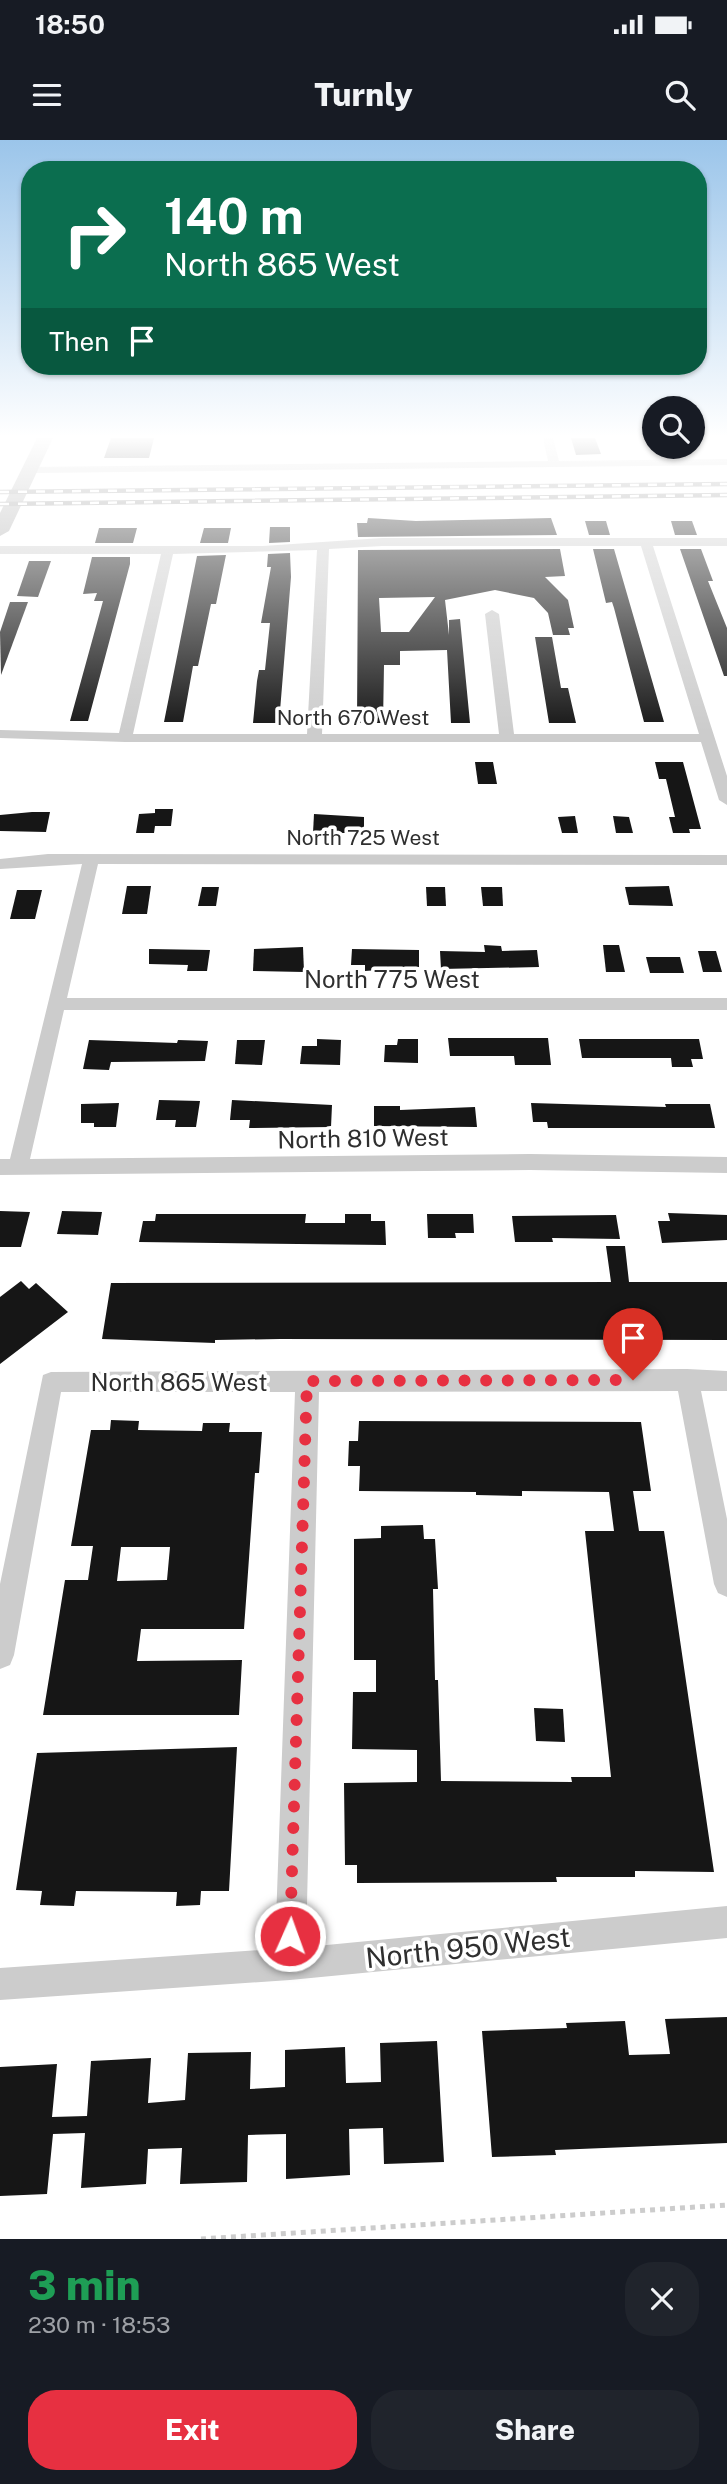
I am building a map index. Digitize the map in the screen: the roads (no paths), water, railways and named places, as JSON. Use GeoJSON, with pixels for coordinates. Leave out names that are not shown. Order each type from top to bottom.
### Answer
{"type":"FeatureCollection","features":[{"type":"Feature","properties":{"kind":"street"},"geometry":{"type":"LineString","coordinates":[[0,550],[323,547],[382,542],[727,542]]}},
{"type":"Feature","properties":{"kind":"street"},"geometry":{"type":"LineString","coordinates":[[646,543],[727,800]]}},
{"type":"Feature","properties":{"kind":"street"},"geometry":{"type":"LineString","coordinates":[[314,738],[323,547]]}},
{"type":"Feature","properties":{"kind":"street"},"geometry":{"type":"LineString","coordinates":[[125,738],[168,549]]}},
{"type":"Feature","properties":{"kind":"street"},"geometry":{"type":"LineString","coordinates":[[492,614],[507,738]]}},
{"type":"Feature","properties":{"kind":"street","name":"North 670 West"},"geometry":{"type":"LineString","coordinates":[[0,734],[125,738],[707,738]]}},
{"type":"Feature","properties":{"kind":"street","name":"North 725 West"},"geometry":{"type":"LineString","coordinates":[[0,864],[48,859],[727,860]]}},
{"type":"Feature","properties":{"kind":"street"},"geometry":{"type":"LineString","coordinates":[[9,1167],[58,1004],[91,859]]}},
{"type":"Feature","properties":{"kind":"street","name":"North 775 West"},"geometry":{"type":"LineString","coordinates":[[58,1004],[727,1003]]}},
{"type":"Feature","properties":{"kind":"street","name":"North 810 West"},"geometry":{"type":"LineString","coordinates":[[9,1167],[516,1162],[727,1165]]}},
{"type":"Feature","properties":{"kind":"street"},"geometry":{"type":"LineString","coordinates":[[687,1379],[727,1584]]}},
{"type":"Feature","properties":{"kind":"street"},"geometry":{"type":"LineString","coordinates":[[290,1964],[307,1381]]}},
{"type":"Feature","properties":{"kind":"street","name":"North 865 West"},"geometry":{"type":"LineString","coordinates":[[0,1655],[51,1382],[727,1381]]}},
{"type":"Feature","properties":{"kind":"street","name":"North 950 West"},"geometry":{"type":"LineString","coordinates":[[0,1984],[290,1964],[727,1922]]}}]}
